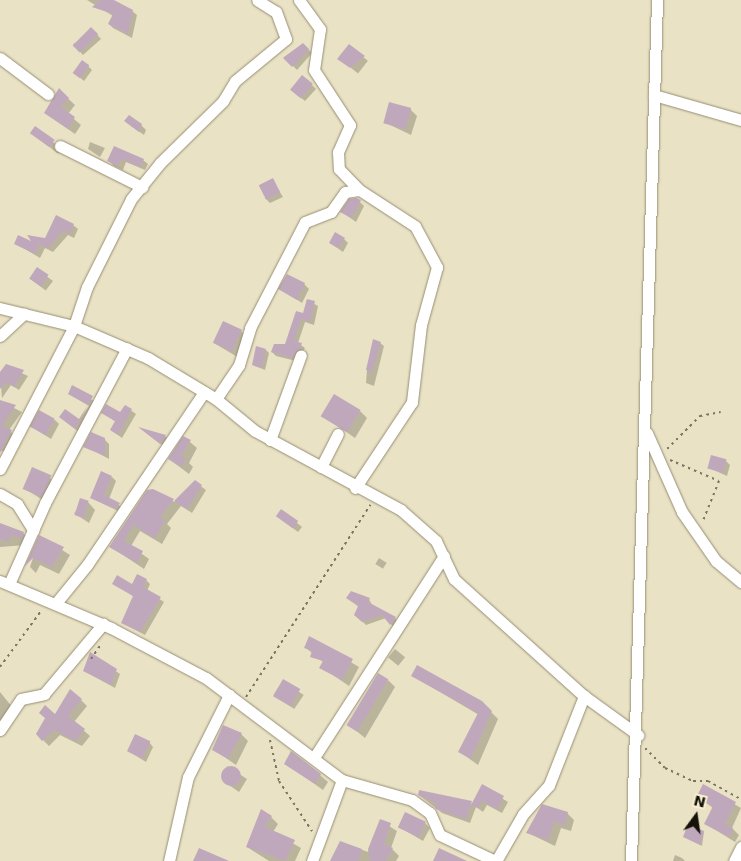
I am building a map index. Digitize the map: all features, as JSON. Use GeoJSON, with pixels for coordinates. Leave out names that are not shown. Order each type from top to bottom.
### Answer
{"type":"FeatureCollection","features":[{"type":"Feature","properties":{"kind":"street"},"geometry":{"type":"LineString","coordinates":[[0,469],[74,326],[87,287],[131,199],[160,163],[223,101],[235,81],[286,39],[276,12],[257,0]]}},
{"type":"Feature","properties":{"kind":"street"},"geometry":{"type":"LineString","coordinates":[[299,0],[320,29],[314,70],[350,125],[338,152],[339,169],[359,190],[415,226],[437,267],[421,325],[412,402],[355,488]]}},
{"type":"Feature","properties":{"kind":"street"},"geometry":{"type":"LineString","coordinates":[[631,861],[638,738],[657,0]]}},
{"type":"Feature","properties":{"kind":"street"},"geometry":{"type":"LineString","coordinates":[[0,58],[48,94]]}},
{"type":"Feature","properties":{"kind":"street"},"geometry":{"type":"LineString","coordinates":[[654,95],[741,120]]}},
{"type":"Feature","properties":{"kind":"street"},"geometry":{"type":"LineString","coordinates":[[60,146],[142,187]]}},
{"type":"Feature","properties":{"kind":"street"},"geometry":{"type":"LineString","coordinates":[[216,399],[239,365],[250,328],[305,222],[331,212],[345,192],[359,190]]}},
{"type":"Feature","properties":{"kind":"street"},"geometry":{"type":"LineString","coordinates":[[0,308],[74,326],[127,348],[216,399],[270,440],[321,467],[355,488],[375,497],[423,526],[444,556],[454,578],[584,696],[638,738]]}},
{"type":"Feature","properties":{"kind":"street"},"geometry":{"type":"LineString","coordinates":[[0,336],[24,314]]}},
{"type":"Feature","properties":{"kind":"street"},"geometry":{"type":"LineString","coordinates":[[127,348],[4,583],[103,624],[198,673],[314,756],[342,780],[412,800],[430,813],[440,835],[496,861],[523,814],[549,785],[584,696]]}},
{"type":"Feature","properties":{"kind":"street"},"geometry":{"type":"LineString","coordinates":[[270,440],[301,355]]}},
{"type":"Feature","properties":{"kind":"street"},"geometry":{"type":"LineString","coordinates":[[56,603],[87,565],[204,392]]}},
{"type":"Feature","properties":{"kind":"street"},"geometry":{"type":"LineString","coordinates":[[645,429],[669,488],[698,537],[716,561],[741,582]]}},
{"type":"Feature","properties":{"kind":"street"},"geometry":{"type":"LineString","coordinates":[[321,467],[338,434]]}},
{"type":"Feature","properties":{"kind":"street"},"geometry":{"type":"LineString","coordinates":[[0,494],[17,504],[33,530]]}},
{"type":"Feature","properties":{"kind":"street"},"geometry":{"type":"LineString","coordinates":[[314,756],[444,556]]}},
{"type":"Feature","properties":{"kind":"street"},"geometry":{"type":"LineString","coordinates":[[0,730],[21,699],[44,694],[103,624]]}},
{"type":"Feature","properties":{"kind":"street"},"geometry":{"type":"LineString","coordinates":[[169,861],[188,777],[229,695]]}},
{"type":"Feature","properties":{"kind":"street"},"geometry":{"type":"LineString","coordinates":[[312,861],[342,780]]}},
{"type":"Feature","properties":{"kind":"street"},"geometry":{"type":"LineString","coordinates":[[734,861],[741,847]]}},
{"type":"Feature","properties":{"kind":"path"},"geometry":{"type":"LineString","coordinates":[[698,537],[720,481],[661,456],[700,416],[721,412]]}},
{"type":"Feature","properties":{"kind":"path"},"geometry":{"type":"LineString","coordinates":[[241,704],[375,497]]}},
{"type":"Feature","properties":{"kind":"path"},"geometry":{"type":"LineString","coordinates":[[0,667],[37,613],[56,603]]}},
{"type":"Feature","properties":{"kind":"path"},"geometry":{"type":"LineString","coordinates":[[270,725],[271,755],[279,781],[320,841]]}},
{"type":"Feature","properties":{"kind":"path"},"geometry":{"type":"LineString","coordinates":[[638,738],[665,768],[694,781],[708,781],[741,799]]}},
{"type":"Feature","properties":{"kind":"building"},"geometry":{"type":"Polygon","coordinates":[[[101,0],[114,0],[133,10],[128,34],[108,24],[113,14],[92,7],[101,0]]]}},
{"type":"Feature","properties":{"kind":"building"},"geometry":{"type":"Polygon","coordinates":[[[91,27],[98,34],[80,52],[73,45],[91,27]]]}},
{"type":"Feature","properties":{"kind":"building"},"geometry":{"type":"Polygon","coordinates":[[[303,43],[309,49],[292,67],[283,58],[303,43]]]}},
{"type":"Feature","properties":{"kind":"building"},"geometry":{"type":"Polygon","coordinates":[[[349,44],[365,56],[350,68],[337,59],[349,44]]]}},
{"type":"Feature","properties":{"kind":"building"},"geometry":{"type":"Polygon","coordinates":[[[82,60],[89,65],[80,78],[73,73],[82,60]]]}},
{"type":"Feature","properties":{"kind":"building"},"geometry":{"type":"Polygon","coordinates":[[[302,75],[313,84],[301,99],[290,90],[302,75]]]}},
{"type":"Feature","properties":{"kind":"building"},"geometry":{"type":"Polygon","coordinates":[[[59,88],[69,98],[61,107],[75,117],[68,129],[44,113],[59,88]]]}},
{"type":"Feature","properties":{"kind":"building"},"geometry":{"type":"Polygon","coordinates":[[[389,102],[411,108],[406,129],[383,123],[389,102]]]}},
{"type":"Feature","properties":{"kind":"building"},"geometry":{"type":"Polygon","coordinates":[[[129,115],[142,124],[139,132],[124,121],[129,115]]]}},
{"type":"Feature","properties":{"kind":"building"},"geometry":{"type":"Polygon","coordinates":[[[35,126],[55,140],[49,147],[30,133],[35,126]]]}},
{"type":"Feature","properties":{"kind":"building"},"geometry":{"type":"Polygon","coordinates":[[[114,146],[144,159],[140,167],[121,159],[118,166],[107,161],[114,146]]]}},
{"type":"Feature","properties":{"kind":"building"},"geometry":{"type":"Polygon","coordinates":[[[273,178],[280,192],[266,200],[259,185],[273,178]]]}},
{"type":"Feature","properties":{"kind":"building"},"geometry":{"type":"Polygon","coordinates":[[[356,198],[361,200],[351,218],[340,212],[349,199],[356,198]]]}},
{"type":"Feature","properties":{"kind":"building"},"geometry":{"type":"Polygon","coordinates":[[[56,215],[74,224],[69,234],[63,231],[48,248],[40,244],[35,254],[14,244],[18,235],[31,241],[27,235],[45,238],[56,215]]]}},
{"type":"Feature","properties":{"kind":"building"},"geometry":{"type":"Polygon","coordinates":[[[335,232],[345,238],[338,248],[329,243],[335,232]]]}},
{"type":"Feature","properties":{"kind":"building"},"geometry":{"type":"Polygon","coordinates":[[[37,267],[49,275],[41,286],[29,279],[37,267]]]}},
{"type":"Feature","properties":{"kind":"building"},"geometry":{"type":"Polygon","coordinates":[[[287,274],[305,283],[297,300],[278,289],[287,274]]]}},
{"type":"Feature","properties":{"kind":"building"},"geometry":{"type":"Polygon","coordinates":[[[307,299],[315,301],[310,322],[301,319],[294,341],[302,343],[300,348],[292,358],[271,352],[274,344],[285,344],[296,311],[303,313],[307,299]]]}},
{"type":"Feature","properties":{"kind":"building"},"geometry":{"type":"Polygon","coordinates":[[[223,321],[242,330],[232,352],[213,343],[223,321]]]}},
{"type":"Feature","properties":{"kind":"building"},"geometry":{"type":"Polygon","coordinates":[[[373,339],[381,342],[372,372],[366,370],[373,339]]]}},
{"type":"Feature","properties":{"kind":"building"},"geometry":{"type":"Polygon","coordinates":[[[256,346],[266,349],[261,368],[252,365],[256,346]]]}},
{"type":"Feature","properties":{"kind":"building"},"geometry":{"type":"Polygon","coordinates":[[[6,364],[24,370],[14,387],[6,382],[0,389],[0,372],[6,364]]]}},
{"type":"Feature","properties":{"kind":"building"},"geometry":{"type":"Polygon","coordinates":[[[72,385],[93,396],[75,429],[59,417],[65,409],[79,419],[88,405],[68,394],[72,385]]]}},
{"type":"Feature","properties":{"kind":"building"},"geometry":{"type":"Polygon","coordinates":[[[334,394],[361,410],[347,432],[321,416],[334,394]]]}},
{"type":"Feature","properties":{"kind":"building"},"geometry":{"type":"Polygon","coordinates":[[[0,400],[16,405],[2,426],[12,430],[0,453],[0,400]]]}},
{"type":"Feature","properties":{"kind":"building"},"geometry":{"type":"Polygon","coordinates":[[[106,404],[120,412],[125,405],[132,409],[118,435],[110,430],[115,421],[101,413],[106,404]]]}},
{"type":"Feature","properties":{"kind":"building"},"geometry":{"type":"Polygon","coordinates":[[[39,410],[55,419],[46,435],[30,427],[39,410]]]}},
{"type":"Feature","properties":{"kind":"building"},"geometry":{"type":"Polygon","coordinates":[[[138,427],[166,435],[160,444],[138,427]]]}},
{"type":"Feature","properties":{"kind":"building"},"geometry":{"type":"Polygon","coordinates":[[[91,432],[105,438],[105,456],[83,447],[91,432]]]}},
{"type":"Feature","properties":{"kind":"building"},"geometry":{"type":"Polygon","coordinates":[[[183,436],[191,440],[181,456],[186,459],[181,467],[168,459],[183,436]]]}},
{"type":"Feature","properties":{"kind":"building"},"geometry":{"type":"Polygon","coordinates":[[[711,455],[726,459],[723,473],[707,469],[711,455]]]}},
{"type":"Feature","properties":{"kind":"building"},"geometry":{"type":"Polygon","coordinates":[[[32,467],[51,475],[42,497],[23,489],[32,467]]]}},
{"type":"Feature","properties":{"kind":"building"},"geometry":{"type":"Polygon","coordinates":[[[101,471],[112,476],[104,495],[120,503],[116,509],[90,498],[101,471]]]}},
{"type":"Feature","properties":{"kind":"building"},"geometry":{"type":"Polygon","coordinates":[[[195,480],[202,485],[187,509],[174,501],[195,480]]]}},
{"type":"Feature","properties":{"kind":"building"},"geometry":{"type":"Polygon","coordinates":[[[153,489],[174,499],[160,517],[165,520],[155,538],[133,525],[124,541],[143,551],[137,563],[109,547],[147,490],[153,489]]]}},
{"type":"Feature","properties":{"kind":"building"},"geometry":{"type":"Polygon","coordinates":[[[80,498],[89,501],[83,518],[74,515],[80,498]]]}},
{"type":"Feature","properties":{"kind":"building"},"geometry":{"type":"Polygon","coordinates":[[[281,509],[298,521],[293,528],[276,516],[281,509]]]}},
{"type":"Feature","properties":{"kind":"building"},"geometry":{"type":"Polygon","coordinates":[[[0,523],[24,532],[21,539],[11,535],[8,542],[0,539],[0,523]]]}},
{"type":"Feature","properties":{"kind":"building"},"geometry":{"type":"Polygon","coordinates":[[[39,535],[64,547],[52,567],[33,558],[25,566],[39,535]]]}},
{"type":"Feature","properties":{"kind":"building"},"geometry":{"type":"Polygon","coordinates":[[[137,574],[147,579],[143,587],[161,597],[140,632],[121,623],[133,596],[112,584],[117,575],[132,584],[137,574]]]}},
{"type":"Feature","properties":{"kind":"building"},"geometry":{"type":"Polygon","coordinates":[[[351,591],[370,598],[368,602],[396,617],[390,625],[382,615],[362,622],[354,615],[358,606],[346,598],[351,591]]]}},
{"type":"Feature","properties":{"kind":"building"},"geometry":{"type":"Polygon","coordinates":[[[309,636],[353,659],[342,680],[319,668],[323,661],[310,657],[312,651],[304,648],[309,636]]]}},
{"type":"Feature","properties":{"kind":"building"},"geometry":{"type":"Polygon","coordinates":[[[90,652],[117,669],[111,685],[83,671],[90,652]]]}},
{"type":"Feature","properties":{"kind":"building"},"geometry":{"type":"Polygon","coordinates":[[[417,665],[482,701],[492,711],[471,759],[458,752],[478,713],[411,676],[417,665]]]}},
{"type":"Feature","properties":{"kind":"building"},"geometry":{"type":"Polygon","coordinates":[[[378,673],[388,679],[357,731],[347,725],[378,673]]]}},
{"type":"Feature","properties":{"kind":"building"},"geometry":{"type":"Polygon","coordinates":[[[283,679],[300,689],[290,706],[273,696],[283,679]]]}},
{"type":"Feature","properties":{"kind":"building"},"geometry":{"type":"Polygon","coordinates":[[[70,689],[82,699],[68,716],[85,729],[76,741],[54,730],[42,741],[36,734],[45,718],[39,713],[45,705],[55,714],[70,689]]]}},
{"type":"Feature","properties":{"kind":"building"},"geometry":{"type":"Polygon","coordinates":[[[223,725],[242,733],[228,759],[212,750],[223,725]]]}},
{"type":"Feature","properties":{"kind":"building"},"geometry":{"type":"Polygon","coordinates":[[[135,734],[150,741],[142,758],[127,751],[135,734]]]}},
{"type":"Feature","properties":{"kind":"building"},"geometry":{"type":"Polygon","coordinates":[[[291,751],[321,774],[315,784],[284,764],[291,751]]]}},
{"type":"Feature","properties":{"kind":"building"},"geometry":{"type":"Polygon","coordinates":[[[231,766],[238,769],[241,776],[238,783],[231,786],[224,783],[221,776],[224,769],[231,766]]]}},
{"type":"Feature","properties":{"kind":"building"},"geometry":{"type":"Polygon","coordinates":[[[482,784],[504,796],[497,809],[482,801],[478,808],[471,805],[482,784]]]}},
{"type":"Feature","properties":{"kind":"building"},"geometry":{"type":"Polygon","coordinates":[[[703,784],[736,802],[725,824],[733,828],[729,837],[704,824],[713,806],[696,798],[703,784]]]}},
{"type":"Feature","properties":{"kind":"building"},"geometry":{"type":"Polygon","coordinates":[[[419,790],[472,801],[466,819],[436,809],[435,803],[418,795],[419,790]]]}},
{"type":"Feature","properties":{"kind":"building"},"geometry":{"type":"Polygon","coordinates":[[[542,804],[568,812],[565,825],[554,822],[548,840],[526,833],[542,804]]]}},
{"type":"Feature","properties":{"kind":"building"},"geometry":{"type":"Polygon","coordinates":[[[261,809],[272,816],[265,827],[295,840],[285,861],[246,847],[261,809]]]}},
{"type":"Feature","properties":{"kind":"building"},"geometry":{"type":"Polygon","coordinates":[[[405,812],[426,822],[419,837],[398,827],[405,812]]]}},
{"type":"Feature","properties":{"kind":"building"},"geometry":{"type":"Polygon","coordinates":[[[380,819],[391,823],[384,844],[393,848],[386,861],[370,861],[368,849],[380,819]]]}},
{"type":"Feature","properties":{"kind":"building"},"geometry":{"type":"Polygon","coordinates":[[[688,824],[704,831],[700,845],[683,837],[688,824]]]}},
{"type":"Feature","properties":{"kind":"building"},"geometry":{"type":"Polygon","coordinates":[[[340,841],[362,849],[358,861],[330,861],[340,841]]]}},
{"type":"Feature","properties":{"kind":"building"},"geometry":{"type":"Polygon","coordinates":[[[199,848],[206,851],[229,861],[193,861],[199,848]]]}},
{"type":"Feature","properties":{"kind":"building"},"geometry":{"type":"Polygon","coordinates":[[[439,848],[467,861],[433,861],[439,848]]]}}]}
